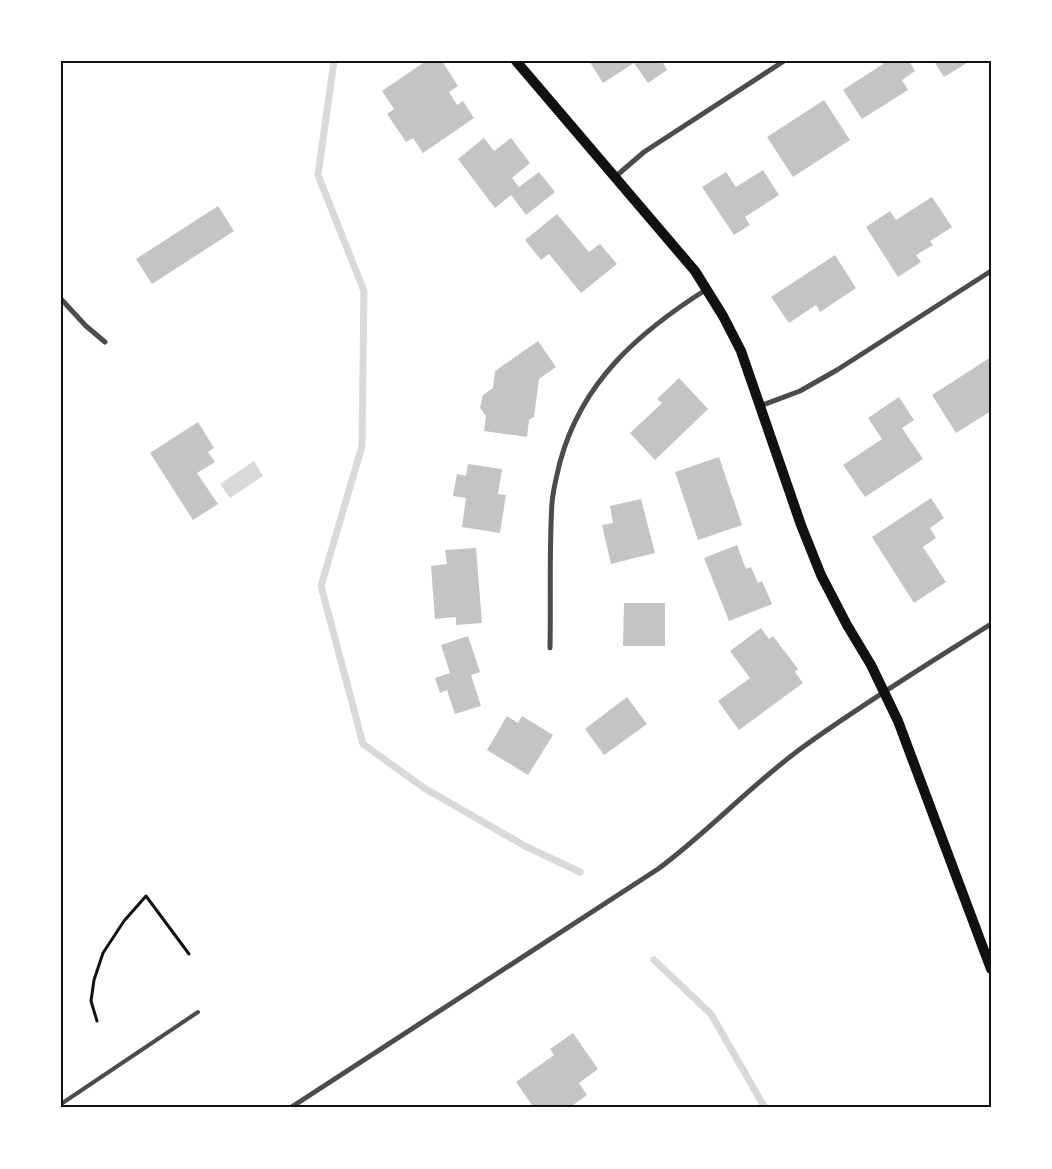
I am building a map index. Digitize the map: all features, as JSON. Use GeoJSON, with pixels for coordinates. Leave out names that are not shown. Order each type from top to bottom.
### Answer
{"type":"FeatureCollection","features":[{"type":"Feature","properties":{"kind":"main road"},"geometry":{"type":"LineString","coordinates":[[516,61],[686,260],[708,289],[741,351],[804,533],[821,575],[885,693],[902,733],[991,969]]}},
{"type":"Feature","properties":{"kind":"street"},"geometry":{"type":"LineString","coordinates":[[615,176],[644,152],[784,61]]}},
{"type":"Feature","properties":{"kind":"street"},"geometry":{"type":"LineString","coordinates":[[760,406],[800,391],[837,370],[991,271]]}},
{"type":"Feature","properties":{"kind":"street"},"geometry":{"type":"LineString","coordinates":[[550,648],[552,502],[565,444],[576,418],[603,376],[619,358],[658,322],[708,289]]}},
{"type":"Feature","properties":{"kind":"street"},"geometry":{"type":"LineString","coordinates":[[61,299],[86,326],[105,342]]}},
{"type":"Feature","properties":{"kind":"street"},"geometry":{"type":"LineString","coordinates":[[290,1108],[658,869],[688,846],[754,787],[803,747],[991,624]]}},
{"type":"Feature","properties":{"kind":"lane"},"geometry":{"type":"LineString","coordinates":[[61,1104],[198,1012]]}},
{"type":"Feature","properties":{"kind":"path"},"geometry":{"type":"LineString","coordinates":[[97,1021],[91,1001],[94,980],[103,952],[124,921],[146,896],[189,954]]}},
{"type":"Feature","properties":{"kind":"shaded area"},"geometry":{"type":"Polygon","coordinates":[[[254,461],[263,476],[230,498],[220,484],[254,461]]]}},
{"type":"Feature","properties":{"kind":"building"},"geometry":{"type":"Polygon","coordinates":[[[426,61],[442,61],[458,86],[449,92],[457,105],[463,101],[474,118],[423,153],[413,138],[406,142],[387,114],[394,109],[382,91],[426,61]]]}},
{"type":"Feature","properties":{"kind":"building"},"geometry":{"type":"Polygon","coordinates":[[[589,61],[662,61],[667,70],[648,83],[634,63],[603,83],[589,61]]]}},
{"type":"Feature","properties":{"kind":"building"},"geometry":{"type":"Polygon","coordinates":[[[881,61],[909,61],[915,71],[902,80],[908,90],[862,119],[843,90],[883,64],[881,61]]]}},
{"type":"Feature","properties":{"kind":"building"},"geometry":{"type":"Polygon","coordinates":[[[934,61],[970,61],[944,77],[934,61]]]}},
{"type":"Feature","properties":{"kind":"building"},"geometry":{"type":"Polygon","coordinates":[[[824,100],[850,140],[793,177],[767,137],[824,100]]]}},
{"type":"Feature","properties":{"kind":"building"},"geometry":{"type":"Polygon","coordinates":[[[484,138],[494,151],[511,138],[530,163],[512,178],[519,187],[539,172],[555,192],[526,215],[511,195],[495,208],[458,159],[484,138]]]}},
{"type":"Feature","properties":{"kind":"building"},"geometry":{"type":"Polygon","coordinates":[[[763,170],[779,195],[745,217],[750,225],[734,235],[702,187],[726,172],[736,187],[763,170]]]}},
{"type":"Feature","properties":{"kind":"building"},"geometry":{"type":"Polygon","coordinates":[[[932,197],[952,227],[930,241],[933,245],[916,255],[921,262],[898,277],[866,227],[890,211],[896,220],[932,197]]]}},
{"type":"Feature","properties":{"kind":"building"},"geometry":{"type":"Polygon","coordinates":[[[218,206],[234,231],[152,284],[136,259],[218,206]]]}},
{"type":"Feature","properties":{"kind":"building"},"geometry":{"type":"Polygon","coordinates":[[[557,214],[589,252],[600,244],[617,264],[581,293],[549,254],[541,260],[525,240],[557,214]]]}},
{"type":"Feature","properties":{"kind":"building"},"geometry":{"type":"Polygon","coordinates":[[[835,255],[856,288],[820,312],[816,305],[789,323],[771,297],[835,255]]]}},
{"type":"Feature","properties":{"kind":"building"},"geometry":{"type":"Polygon","coordinates":[[[538,341],[556,367],[539,379],[534,417],[529,420],[527,437],[484,431],[486,416],[480,408],[483,395],[493,388],[495,371],[538,341]]]}},
{"type":"Feature","properties":{"kind":"building"},"geometry":{"type":"Polygon","coordinates":[[[991,357],[991,411],[956,433],[932,395],[991,357]]]}},
{"type":"Feature","properties":{"kind":"building"},"geometry":{"type":"Polygon","coordinates":[[[679,378],[708,409],[655,460],[630,433],[662,403],[657,399],[679,378]]]}},
{"type":"Feature","properties":{"kind":"building"},"geometry":{"type":"Polygon","coordinates":[[[899,397],[914,420],[902,428],[923,459],[865,497],[843,465],[882,439],[868,418],[899,397]]]}},
{"type":"Feature","properties":{"kind":"building"},"geometry":{"type":"Polygon","coordinates":[[[198,422],[214,448],[208,452],[215,462],[197,473],[218,504],[193,520],[150,453],[198,422]]]}},
{"type":"Feature","properties":{"kind":"building"},"geometry":{"type":"Polygon","coordinates":[[[719,457],[742,525],[698,540],[675,472],[719,457]]]}},
{"type":"Feature","properties":{"kind":"building"},"geometry":{"type":"Polygon","coordinates":[[[468,464],[502,469],[498,494],[506,495],[500,533],[462,527],[466,498],[453,496],[457,474],[466,476],[468,464]]]}},
{"type":"Feature","properties":{"kind":"building"},"geometry":{"type":"Polygon","coordinates":[[[931,498],[944,518],[930,528],[936,538],[923,547],[946,582],[914,603],[872,537],[931,498]]]}},
{"type":"Feature","properties":{"kind":"building"},"geometry":{"type":"Polygon","coordinates":[[[641,499],[655,553],[611,564],[602,525],[613,523],[610,506],[641,499]]]}},
{"type":"Feature","properties":{"kind":"building"},"geometry":{"type":"Polygon","coordinates":[[[737,545],[746,569],[751,567],[758,583],[762,581],[772,604],[729,621],[704,558],[737,545]]]}},
{"type":"Feature","properties":{"kind":"building"},"geometry":{"type":"Polygon","coordinates":[[[476,548],[482,623],[456,625],[456,617],[435,619],[431,566],[447,564],[445,550],[476,548]]]}},
{"type":"Feature","properties":{"kind":"building"},"geometry":{"type":"Polygon","coordinates":[[[624,603],[665,603],[665,646],[623,646],[624,603]]]}},
{"type":"Feature","properties":{"kind":"building"},"geometry":{"type":"Polygon","coordinates":[[[761,628],[769,639],[773,636],[798,669],[795,672],[803,683],[739,730],[718,701],[750,678],[730,651],[761,628]]]}},
{"type":"Feature","properties":{"kind":"building"},"geometry":{"type":"Polygon","coordinates":[[[468,636],[480,672],[471,675],[481,706],[455,714],[447,690],[440,693],[435,678],[450,673],[441,645],[468,636]]]}},
{"type":"Feature","properties":{"kind":"building"},"geometry":{"type":"Polygon","coordinates":[[[627,697],[647,724],[604,755],[585,729],[627,697]]]}},
{"type":"Feature","properties":{"kind":"building"},"geometry":{"type":"Polygon","coordinates":[[[507,716],[518,723],[522,716],[553,735],[528,775],[487,750],[507,716]]]}},
{"type":"Feature","properties":{"kind":"building"},"geometry":{"type":"Polygon","coordinates":[[[573,1033],[598,1069],[579,1083],[587,1095],[569,1108],[534,1108],[516,1082],[554,1055],[550,1049],[573,1033]]]}},
{"type":"Feature","properties":{"kind":"waterway"},"geometry":{"type":"LineString","coordinates":[[334,61],[318,175],[364,291],[362,446],[321,586],[363,744],[424,788],[525,846],[580,872]]}},
{"type":"Feature","properties":{"kind":"waterway"},"geometry":{"type":"LineString","coordinates":[[654,960],[711,1014],[765,1108]]}}]}
